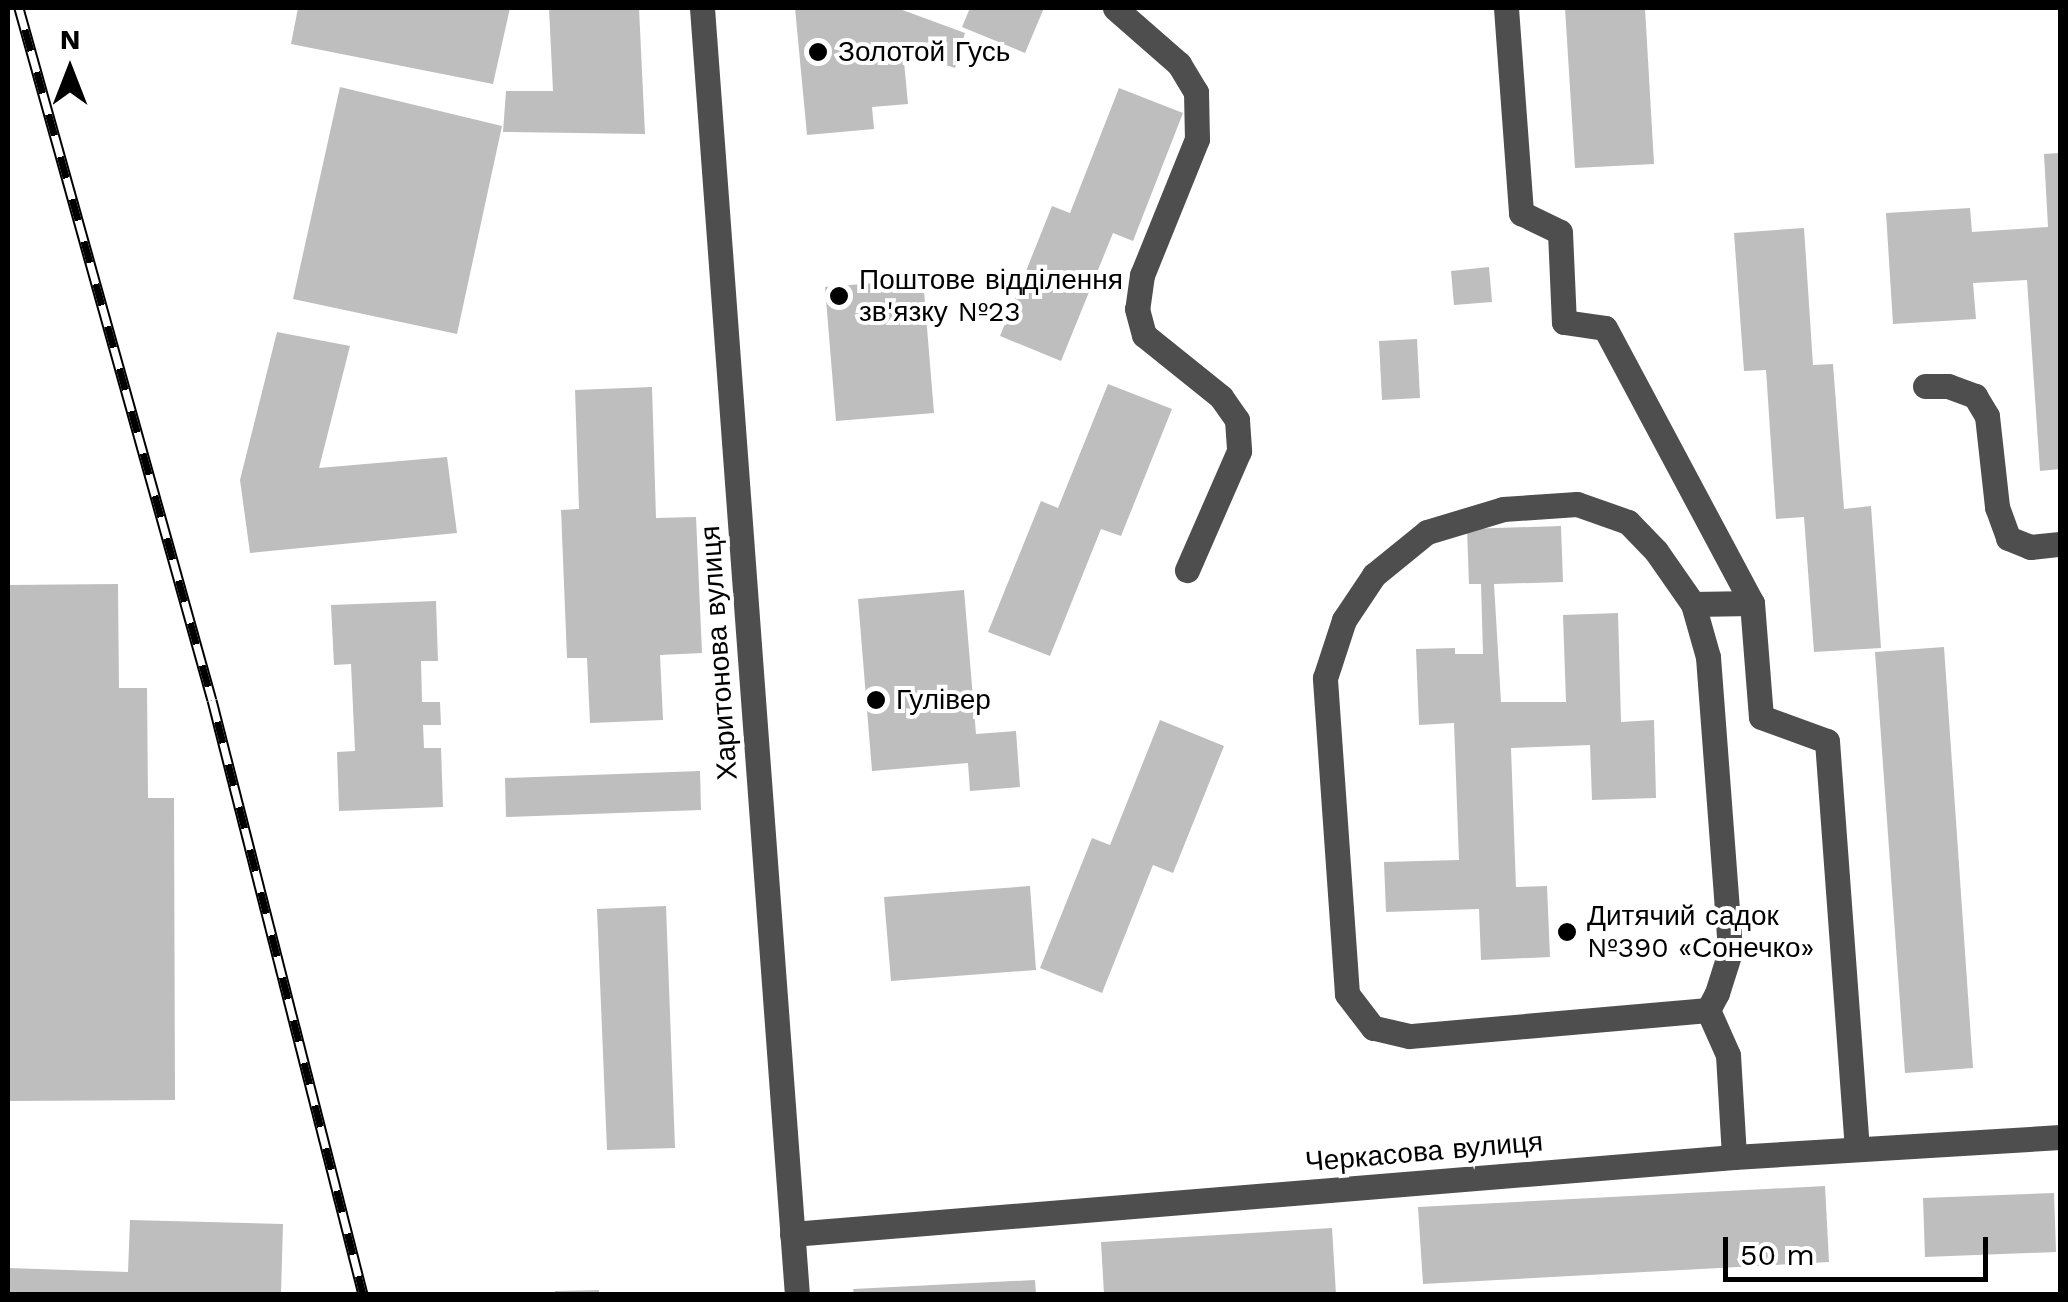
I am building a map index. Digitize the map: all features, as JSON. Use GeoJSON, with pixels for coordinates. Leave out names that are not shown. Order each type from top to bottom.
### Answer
{"type":"FeatureCollection","features":[{"type":"Feature","properties":{"kind":"street","name":"Харитонова вулиця"},"geometry":{"type":"LineString","coordinates":[[702,8],[798,1294]]}},
{"type":"Feature","properties":{"kind":"street"},"geometry":{"type":"LineString","coordinates":[[1115,8],[1180,64],[1196,92],[1196,139],[1142,276],[1136,308],[1144,335],[1221,397],[1237,420],[1240,451],[1186,570]]}},
{"type":"Feature","properties":{"kind":"street"},"geometry":{"type":"LineString","coordinates":[[1506,8],[1521,213],[1560,232],[1564,322],[1605,328],[1752,603],[1760,718],[1827,741],[1858,1150]]}},
{"type":"Feature","properties":{"kind":"street"},"geometry":{"type":"LineString","coordinates":[[1924,386],[1948,386],[1974,396],[1987,416],[1997,508],[2008,538],[2030,547],[2060,544]]}},
{"type":"Feature","properties":{"kind":"street"},"geometry":{"type":"LineString","coordinates":[[1708,1010],[1409,1036],[1373,1028],[1348,994],[1325,678],[1344,620],[1374,575],[1427,532],[1503,509],[1577,504],[1628,522],[1656,551],[1693,604],[1708,657],[1730,952],[1708,1010],[1728,1055],[1734,1157]]}},
{"type":"Feature","properties":{"kind":"street"},"geometry":{"type":"LineString","coordinates":[[1693,604],[1752,603]]}},
{"type":"Feature","properties":{"kind":"street","name":"Черкасова вулиця"},"geometry":{"type":"LineString","coordinates":[[792,1234],[1734,1157],[2060,1137]]}},
{"type":"Feature","properties":{"kind":"building"},"geometry":{"type":"Polygon","coordinates":[[[298,8],[510,8],[493,84],[291,44],[298,8]]]}},
{"type":"Feature","properties":{"kind":"building"},"geometry":{"type":"Polygon","coordinates":[[[549,8],[639,8],[645,134],[503,132],[506,91],[553,91],[549,8]]]}},
{"type":"Feature","properties":{"kind":"building"},"geometry":{"type":"Polygon","coordinates":[[[795,8],[897,8],[965,33],[955,68],[903,51],[908,104],[872,107],[874,129],[807,135],[795,8]]]}},
{"type":"Feature","properties":{"kind":"building"},"geometry":{"type":"Polygon","coordinates":[[[970,8],[1044,8],[1025,53],[962,27],[970,8]]]}},
{"type":"Feature","properties":{"kind":"building"},"geometry":{"type":"Polygon","coordinates":[[[1565,8],[1645,8],[1654,164],[1575,168],[1565,8]]]}},
{"type":"Feature","properties":{"kind":"building"},"geometry":{"type":"Polygon","coordinates":[[[340,87],[502,126],[457,334],[293,299],[340,87]]]}},
{"type":"Feature","properties":{"kind":"building"},"geometry":{"type":"Polygon","coordinates":[[[1119,88],[1183,113],[1133,241],[1113,233],[1061,361],[1000,336],[1052,206],[1070,213],[1119,88]]]}},
{"type":"Feature","properties":{"kind":"building"},"geometry":{"type":"Polygon","coordinates":[[[2060,153],[2060,469],[2040,471],[2027,280],[1973,283],[1976,319],[1893,324],[1886,213],[1970,208],[1972,232],[2048,227],[2044,154],[2060,153]]]}},
{"type":"Feature","properties":{"kind":"building"},"geometry":{"type":"Polygon","coordinates":[[[1804,228],[1813,365],[1833,364],[1844,509],[1871,506],[1881,648],[1814,652],[1804,517],[1776,519],[1766,370],[1744,371],[1734,233],[1804,228]]]}},
{"type":"Feature","properties":{"kind":"building"},"geometry":{"type":"Polygon","coordinates":[[[1489,267],[1492,302],[1454,305],[1451,271],[1489,267]]]}},
{"type":"Feature","properties":{"kind":"building"},"geometry":{"type":"Polygon","coordinates":[[[923,279],[934,413],[836,421],[825,287],[923,279]]]}},
{"type":"Feature","properties":{"kind":"building"},"geometry":{"type":"Polygon","coordinates":[[[277,332],[350,346],[319,468],[447,457],[457,533],[250,553],[240,480],[277,332]]]}},
{"type":"Feature","properties":{"kind":"building"},"geometry":{"type":"Polygon","coordinates":[[[1417,339],[1420,398],[1382,400],[1379,341],[1417,339]]]}},
{"type":"Feature","properties":{"kind":"building"},"geometry":{"type":"Polygon","coordinates":[[[1108,384],[1172,409],[1121,536],[1101,529],[1050,656],[988,632],[1041,501],[1058,508],[1108,384]]]}},
{"type":"Feature","properties":{"kind":"building"},"geometry":{"type":"Polygon","coordinates":[[[652,387],[656,518],[696,517],[702,653],[660,655],[663,720],[590,723],[587,658],[567,658],[561,510],[579,509],[575,390],[652,387]]]}},
{"type":"Feature","properties":{"kind":"building"},"geometry":{"type":"Polygon","coordinates":[[[1561,526],[1563,582],[1494,584],[1501,702],[1566,702],[1563,615],[1618,613],[1621,722],[1654,720],[1656,798],[1592,800],[1590,745],[1511,748],[1516,887],[1547,886],[1550,957],[1481,960],[1479,909],[1386,912],[1384,862],[1459,860],[1454,723],[1419,725],[1416,649],[1455,648],[1455,654],[1483,654],[1481,584],[1469,584],[1467,529],[1561,526]]]}},
{"type":"Feature","properties":{"kind":"building"},"geometry":{"type":"Polygon","coordinates":[[[118,584],[119,688],[147,688],[148,798],[174,798],[175,1100],[8,1101],[8,585],[118,584]]]}},
{"type":"Feature","properties":{"kind":"building"},"geometry":{"type":"Polygon","coordinates":[[[964,590],[976,734],[1016,731],[1020,787],[970,791],[968,763],[872,771],[858,599],[964,590]]]}},
{"type":"Feature","properties":{"kind":"building"},"geometry":{"type":"Polygon","coordinates":[[[436,601],[438,661],[421,661],[422,702],[440,702],[441,725],[423,725],[424,748],[441,748],[443,807],[339,811],[337,752],[355,751],[351,664],[334,665],[331,605],[436,601]]]}},
{"type":"Feature","properties":{"kind":"building"},"geometry":{"type":"Polygon","coordinates":[[[1944,647],[1973,1068],[1905,1073],[1875,652],[1944,647]]]}},
{"type":"Feature","properties":{"kind":"building"},"geometry":{"type":"Polygon","coordinates":[[[1160,720],[1224,746],[1173,873],[1153,865],[1102,993],[1040,968],[1092,838],[1110,845],[1160,720]]]}},
{"type":"Feature","properties":{"kind":"building"},"geometry":{"type":"Polygon","coordinates":[[[700,771],[701,810],[506,817],[505,778],[700,771]]]}},
{"type":"Feature","properties":{"kind":"building"},"geometry":{"type":"Polygon","coordinates":[[[1030,886],[1036,970],[891,981],[884,897],[1030,886]]]}},
{"type":"Feature","properties":{"kind":"building"},"geometry":{"type":"Polygon","coordinates":[[[666,906],[675,1148],[607,1150],[597,909],[666,906]]]}},
{"type":"Feature","properties":{"kind":"building"},"geometry":{"type":"Polygon","coordinates":[[[1825,1186],[1829,1262],[1423,1284],[1418,1207],[1825,1186]]]}},
{"type":"Feature","properties":{"kind":"building"},"geometry":{"type":"Polygon","coordinates":[[[2054,1193],[2056,1252],[1925,1257],[1923,1198],[2054,1193]]]}},
{"type":"Feature","properties":{"kind":"building"},"geometry":{"type":"Polygon","coordinates":[[[130,1220],[283,1224],[281,1294],[8,1294],[8,1268],[128,1272],[130,1220]]]}},
{"type":"Feature","properties":{"kind":"building"},"geometry":{"type":"Polygon","coordinates":[[[1332,1228],[1336,1294],[1104,1294],[1101,1242],[1332,1228]]]}},
{"type":"Feature","properties":{"kind":"building"},"geometry":{"type":"Polygon","coordinates":[[[1035,1280],[1036,1294],[854,1294],[853,1289],[1035,1280]]]}},
{"type":"Feature","properties":{"kind":"building"},"geometry":{"type":"Polygon","coordinates":[[[599,1290],[599,1294],[555,1294],[555,1291],[599,1290]]]}},
{"type":"Feature","properties":{"kind":"railway"},"geometry":{"type":"LineString","coordinates":[[19,8],[212,700],[363,1294]]}},
{"type":"Feature","properties":{"kind":"place","name":"Золотой Гусь"},"geometry":{"type":"Point","coordinates":[818,52]}},
{"type":"Feature","properties":{"kind":"place","name":"Поштове відділення зв'язку №23"},"geometry":{"type":"Point","coordinates":[839,296]}},
{"type":"Feature","properties":{"kind":"place","name":"Гулівер"},"geometry":{"type":"Point","coordinates":[876,700]}},
{"type":"Feature","properties":{"kind":"place","name":"Дитячий садок №390 «Сонечко»"},"geometry":{"type":"Point","coordinates":[1567,932]}}]}
